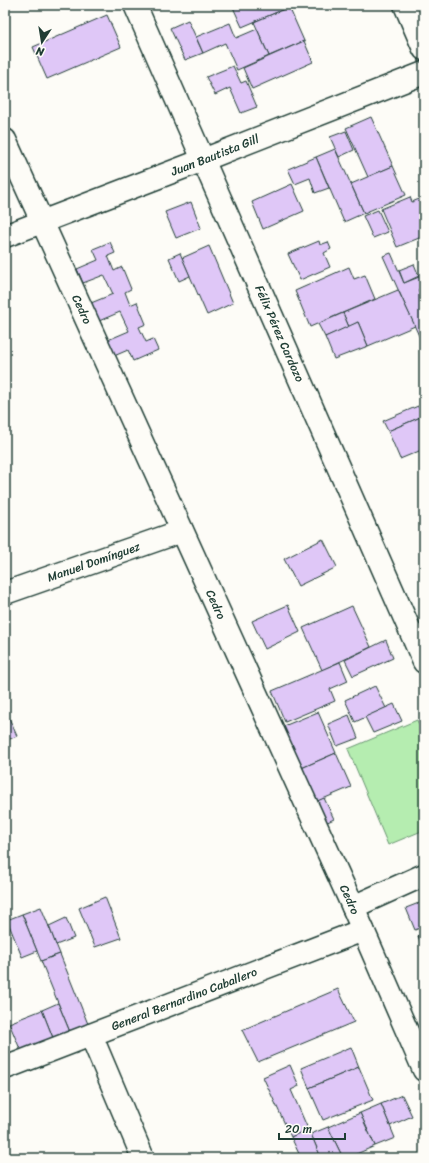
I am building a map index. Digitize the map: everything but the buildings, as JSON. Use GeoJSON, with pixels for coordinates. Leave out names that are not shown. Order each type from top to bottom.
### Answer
{"type":"FeatureCollection","features":[{"type":"Feature","properties":{"kind":"street","name":"Félix Pérez Cardozo"},"geometry":{"type":"LineString","coordinates":[[135,5],[424,662]]}},
{"type":"Feature","properties":{"kind":"street"},"geometry":{"type":"LineString","coordinates":[[405,5],[424,48]]}},
{"type":"Feature","properties":{"kind":"street","name":"Juan Bautista Gill"},"geometry":{"type":"LineString","coordinates":[[5,236],[424,73]]}},
{"type":"Feature","properties":{"kind":"street","name":"Cedro"},"geometry":{"type":"LineString","coordinates":[[5,140],[353,907],[424,1070]]}},
{"type":"Feature","properties":{"kind":"street","name":"Manuel Domínguez"},"geometry":{"type":"LineString","coordinates":[[5,593],[182,531]]}},
{"type":"Feature","properties":{"kind":"street"},"geometry":{"type":"LineString","coordinates":[[353,907],[424,875]]}},
{"type":"Feature","properties":{"kind":"street","name":"General Bernardino Caballero"},"geometry":{"type":"LineString","coordinates":[[5,1068],[363,930]]}},
{"type":"Feature","properties":{"kind":"street"},"geometry":{"type":"LineString","coordinates":[[91,1035],[143,1158]]}},
{"type":"Feature","properties":{"kind":"green space"},"geometry":{"type":"Polygon","coordinates":[[[417,720],[424,736],[424,830],[388,845],[348,749],[417,720]]]}}]}
